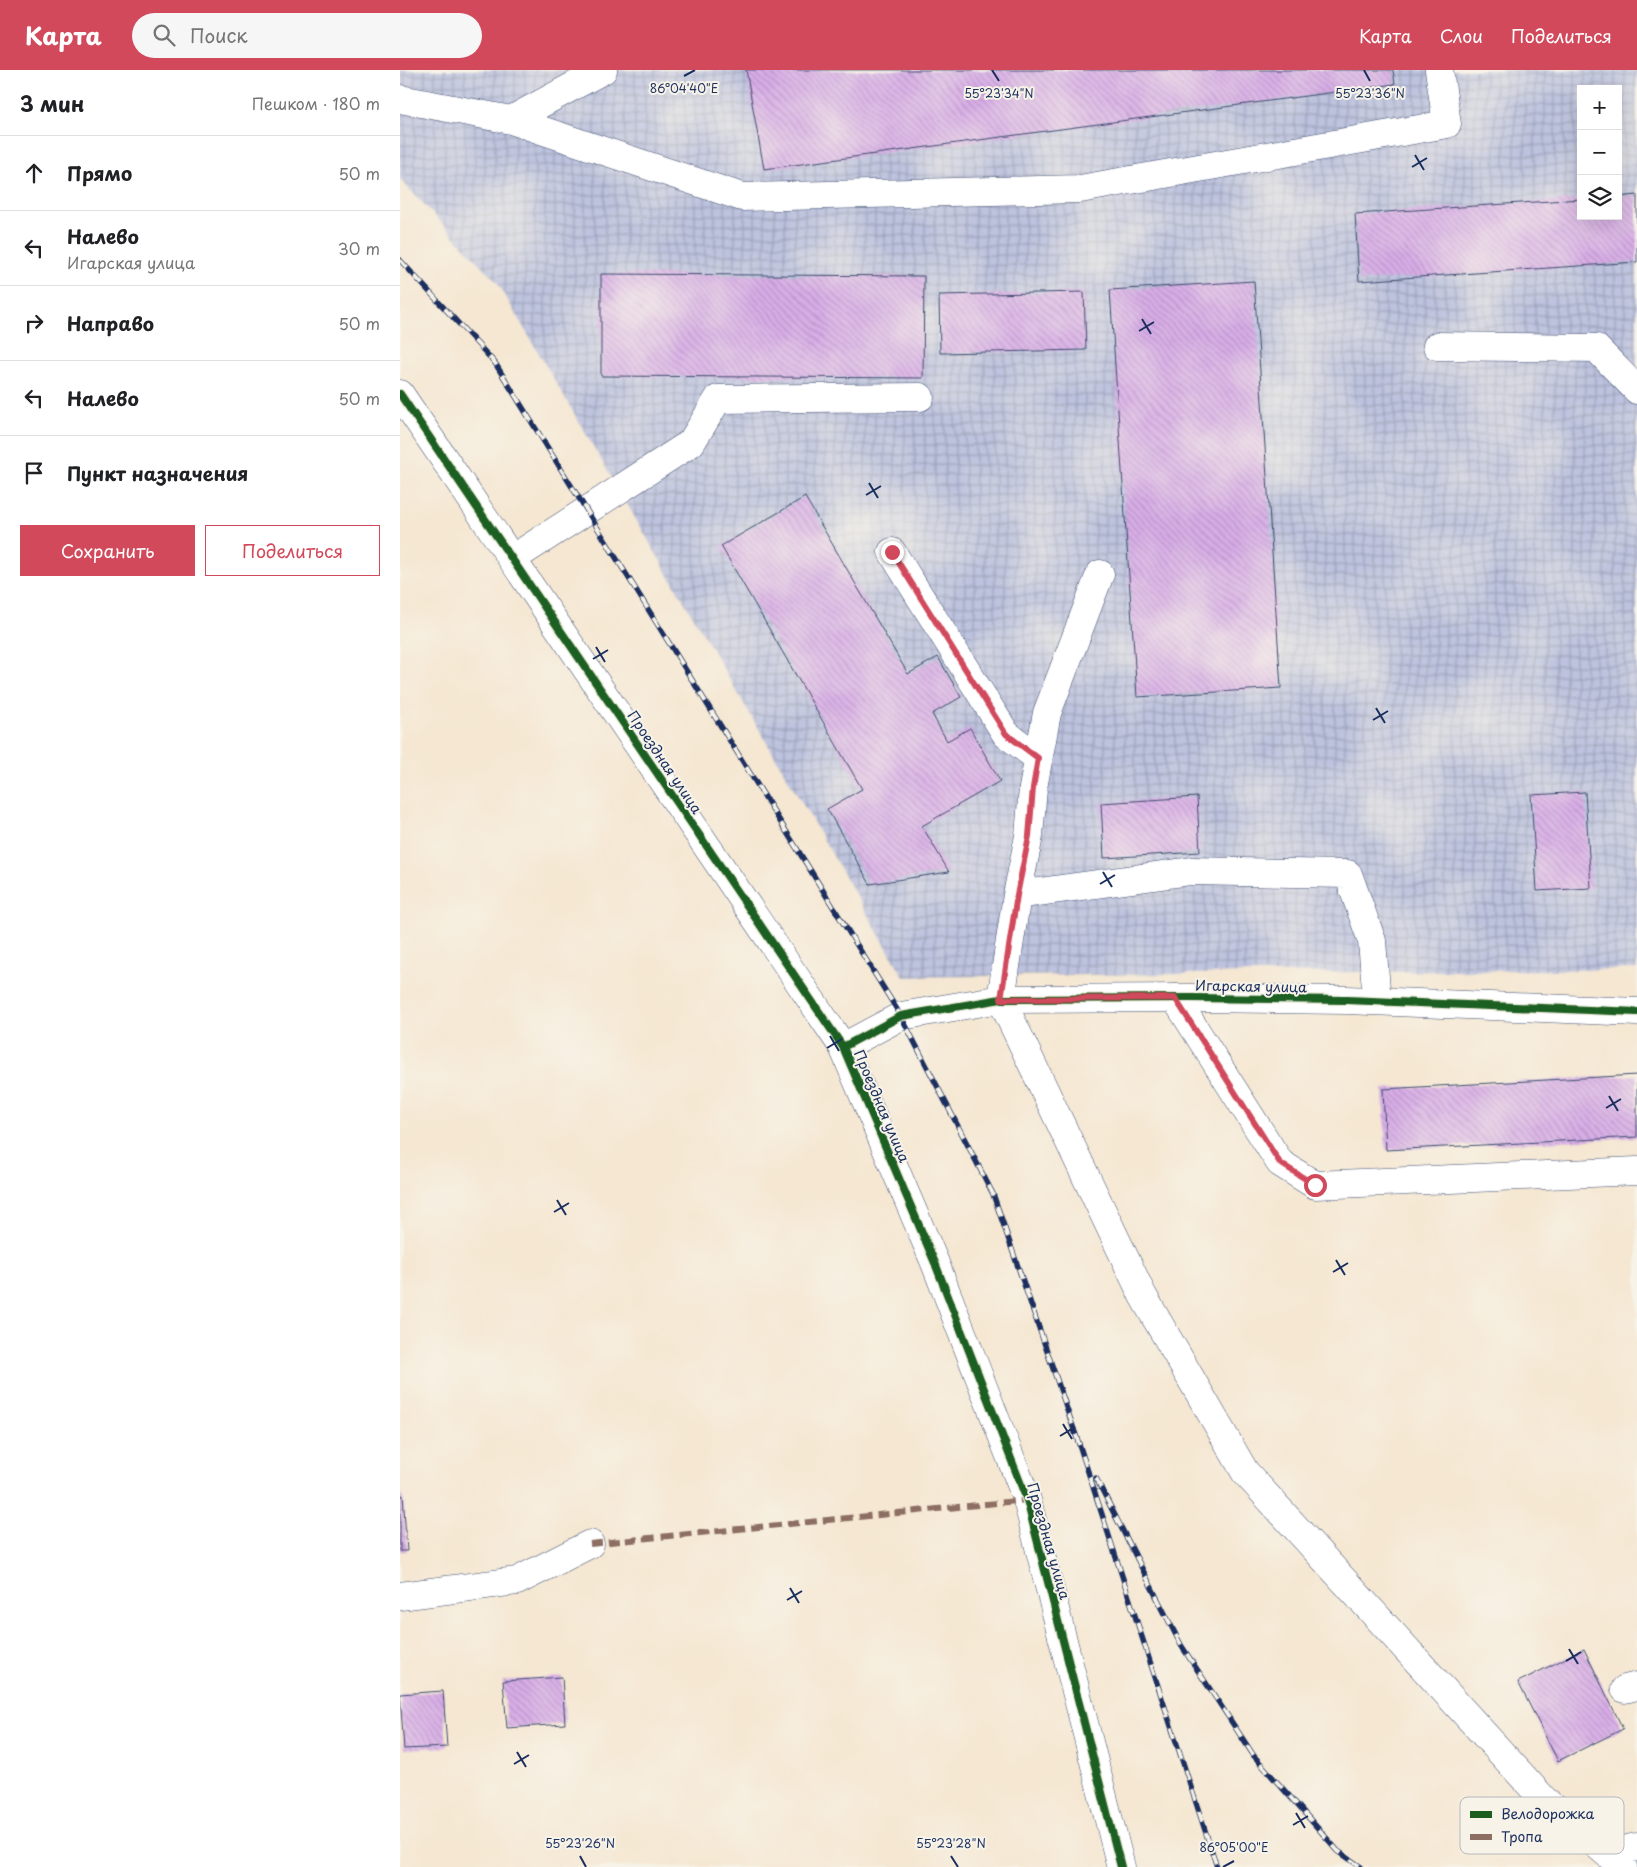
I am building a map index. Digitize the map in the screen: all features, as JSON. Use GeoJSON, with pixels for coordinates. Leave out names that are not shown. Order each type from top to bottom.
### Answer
{"type":"FeatureCollection","features":[{"type":"Feature","properties":{"kind":"street"},"geometry":{"type":"LineString","coordinates":[[511,120],[603,70]]}},
{"type":"Feature","properties":{"kind":"street"},"geometry":{"type":"LineString","coordinates":[[400,99],[511,120],[742,197],[1080,189],[1447,124],[1439,70]]}},
{"type":"Feature","properties":{"kind":"street"},"geometry":{"type":"LineString","coordinates":[[1437,346],[1596,348],[1637,390]]}},
{"type":"Feature","properties":{"kind":"street","name":"Проездная улица"},"geometry":{"type":"LineString","coordinates":[[400,394],[843,1047],[935,1263],[1027,1500],[1122,1867]]}},
{"type":"Feature","properties":{"kind":"street"},"geometry":{"type":"LineString","coordinates":[[512,559],[691,443],[718,399],[920,397]]}},
{"type":"Feature","properties":{"kind":"street"},"geometry":{"type":"LineString","coordinates":[[892,552],[1006,734],[1038,758]]}},
{"type":"Feature","properties":{"kind":"street"},"geometry":{"type":"LineString","coordinates":[[1100,574],[1047,713],[1033,788],[1029,836],[1017,895],[1001,999],[1144,1296],[1245,1472],[1541,1797]]}},
{"type":"Feature","properties":{"kind":"street"},"geometry":{"type":"LineString","coordinates":[[1017,895],[1191,871],[1348,874],[1372,941],[1377,1001]]}},
{"type":"Feature","properties":{"kind":"street"},"geometry":{"type":"LineString","coordinates":[[1175,998],[1280,1163],[1315,1185],[1637,1171]]}},
{"type":"Feature","properties":{"kind":"street","name":"Игарская улица"},"geometry":{"type":"LineString","coordinates":[[843,1047],[901,1016],[1001,999],[1175,998],[1377,1001],[1637,1012]]}},
{"type":"Feature","properties":{"kind":"street"},"geometry":{"type":"LineString","coordinates":[[400,1596],[517,1581],[590,1544]]}},
{"type":"Feature","properties":{"kind":"street"},"geometry":{"type":"LineString","coordinates":[[1615,1860],[1637,1847]]}},
{"type":"Feature","properties":{"kind":"shaded area"},"geometry":{"type":"Polygon","coordinates":[[[400,70],[1637,70],[1637,969],[904,977],[497,282],[400,179],[400,70]]]}},
{"type":"Feature","properties":{"kind":"building"},"geometry":{"type":"Polygon","coordinates":[[[746,70],[1393,70],[1395,84],[764,169],[746,70]]]}},
{"type":"Feature","properties":{"kind":"building"},"geometry":{"type":"Polygon","coordinates":[[[1637,195],[1637,262],[1359,281],[1355,214],[1577,199],[1577,220],[1622,220],[1622,197],[1637,195]]]}},
{"type":"Feature","properties":{"kind":"building"},"geometry":{"type":"Polygon","coordinates":[[[601,274],[924,276],[923,378],[601,376],[601,274]]]}},
{"type":"Feature","properties":{"kind":"building"},"geometry":{"type":"Polygon","coordinates":[[[1254,281],[1281,688],[1137,697],[1110,290],[1254,281]]]}},
{"type":"Feature","properties":{"kind":"building"},"geometry":{"type":"Polygon","coordinates":[[[1084,292],[1086,350],[940,353],[939,295],[1084,292]]]}},
{"type":"Feature","properties":{"kind":"building"},"geometry":{"type":"Polygon","coordinates":[[[805,497],[908,674],[938,657],[961,697],[932,714],[947,741],[970,728],[1000,781],[922,826],[949,872],[870,884],[827,809],[862,789],[721,546],[805,497]]]}},
{"type":"Feature","properties":{"kind":"building"},"geometry":{"type":"Polygon","coordinates":[[[1585,792],[1591,888],[1537,891],[1531,795],[1585,792]]]}},
{"type":"Feature","properties":{"kind":"building"},"geometry":{"type":"Polygon","coordinates":[[[1197,797],[1200,852],[1104,858],[1101,803],[1197,797]]]}},
{"type":"Feature","properties":{"kind":"building"},"geometry":{"type":"Polygon","coordinates":[[[1637,1075],[1637,1137],[1386,1150],[1383,1089],[1637,1075]]]}},
{"type":"Feature","properties":{"kind":"building"},"geometry":{"type":"Polygon","coordinates":[[[403,1495],[407,1551],[400,1551],[400,1496],[403,1495]]]}},
{"type":"Feature","properties":{"kind":"building"},"geometry":{"type":"Polygon","coordinates":[[[1584,1649],[1623,1729],[1558,1761],[1518,1682],[1584,1649]]]}},
{"type":"Feature","properties":{"kind":"building"},"geometry":{"type":"Polygon","coordinates":[[[562,1677],[565,1724],[507,1728],[503,1681],[562,1677]]]}},
{"type":"Feature","properties":{"kind":"building"},"geometry":{"type":"Polygon","coordinates":[[[443,1691],[447,1747],[404,1749],[400,1694],[443,1691]]]}},
{"type":"Feature","properties":{"kind":"railway"},"geometry":{"type":"LineString","coordinates":[[400,260],[495,363],[901,1016],[993,1194],[1080,1447],[1217,1867]]}},
{"type":"Feature","properties":{"kind":"railway"},"geometry":{"type":"LineString","coordinates":[[1096,1478],[1181,1645],[1254,1756],[1338,1851],[1361,1867]]}},
{"type":"Feature","properties":{"kind":"marked path"},"geometry":{"type":"LineString","coordinates":[[590,1544],[1027,1500]]}},
{"type":"Feature","properties":{"kind":"cycle path"},"geometry":{"type":"LineString","coordinates":[[400,394],[843,1047],[935,1263],[1027,1500],[1121,1867]]}},
{"type":"Feature","properties":{"kind":"cycle path"},"geometry":{"type":"LineString","coordinates":[[843,1047],[901,1016],[1001,999],[1190,998],[1347,1000],[1637,1012]]}},
{"type":"Feature","properties":{"kind":"route"},"geometry":{"type":"LineString","coordinates":[[892,552],[1006,734],[1038,758],[1033,788],[1029,836],[1017,895],[1001,999],[1175,998],[1280,1163],[1315,1185]]}}]}
